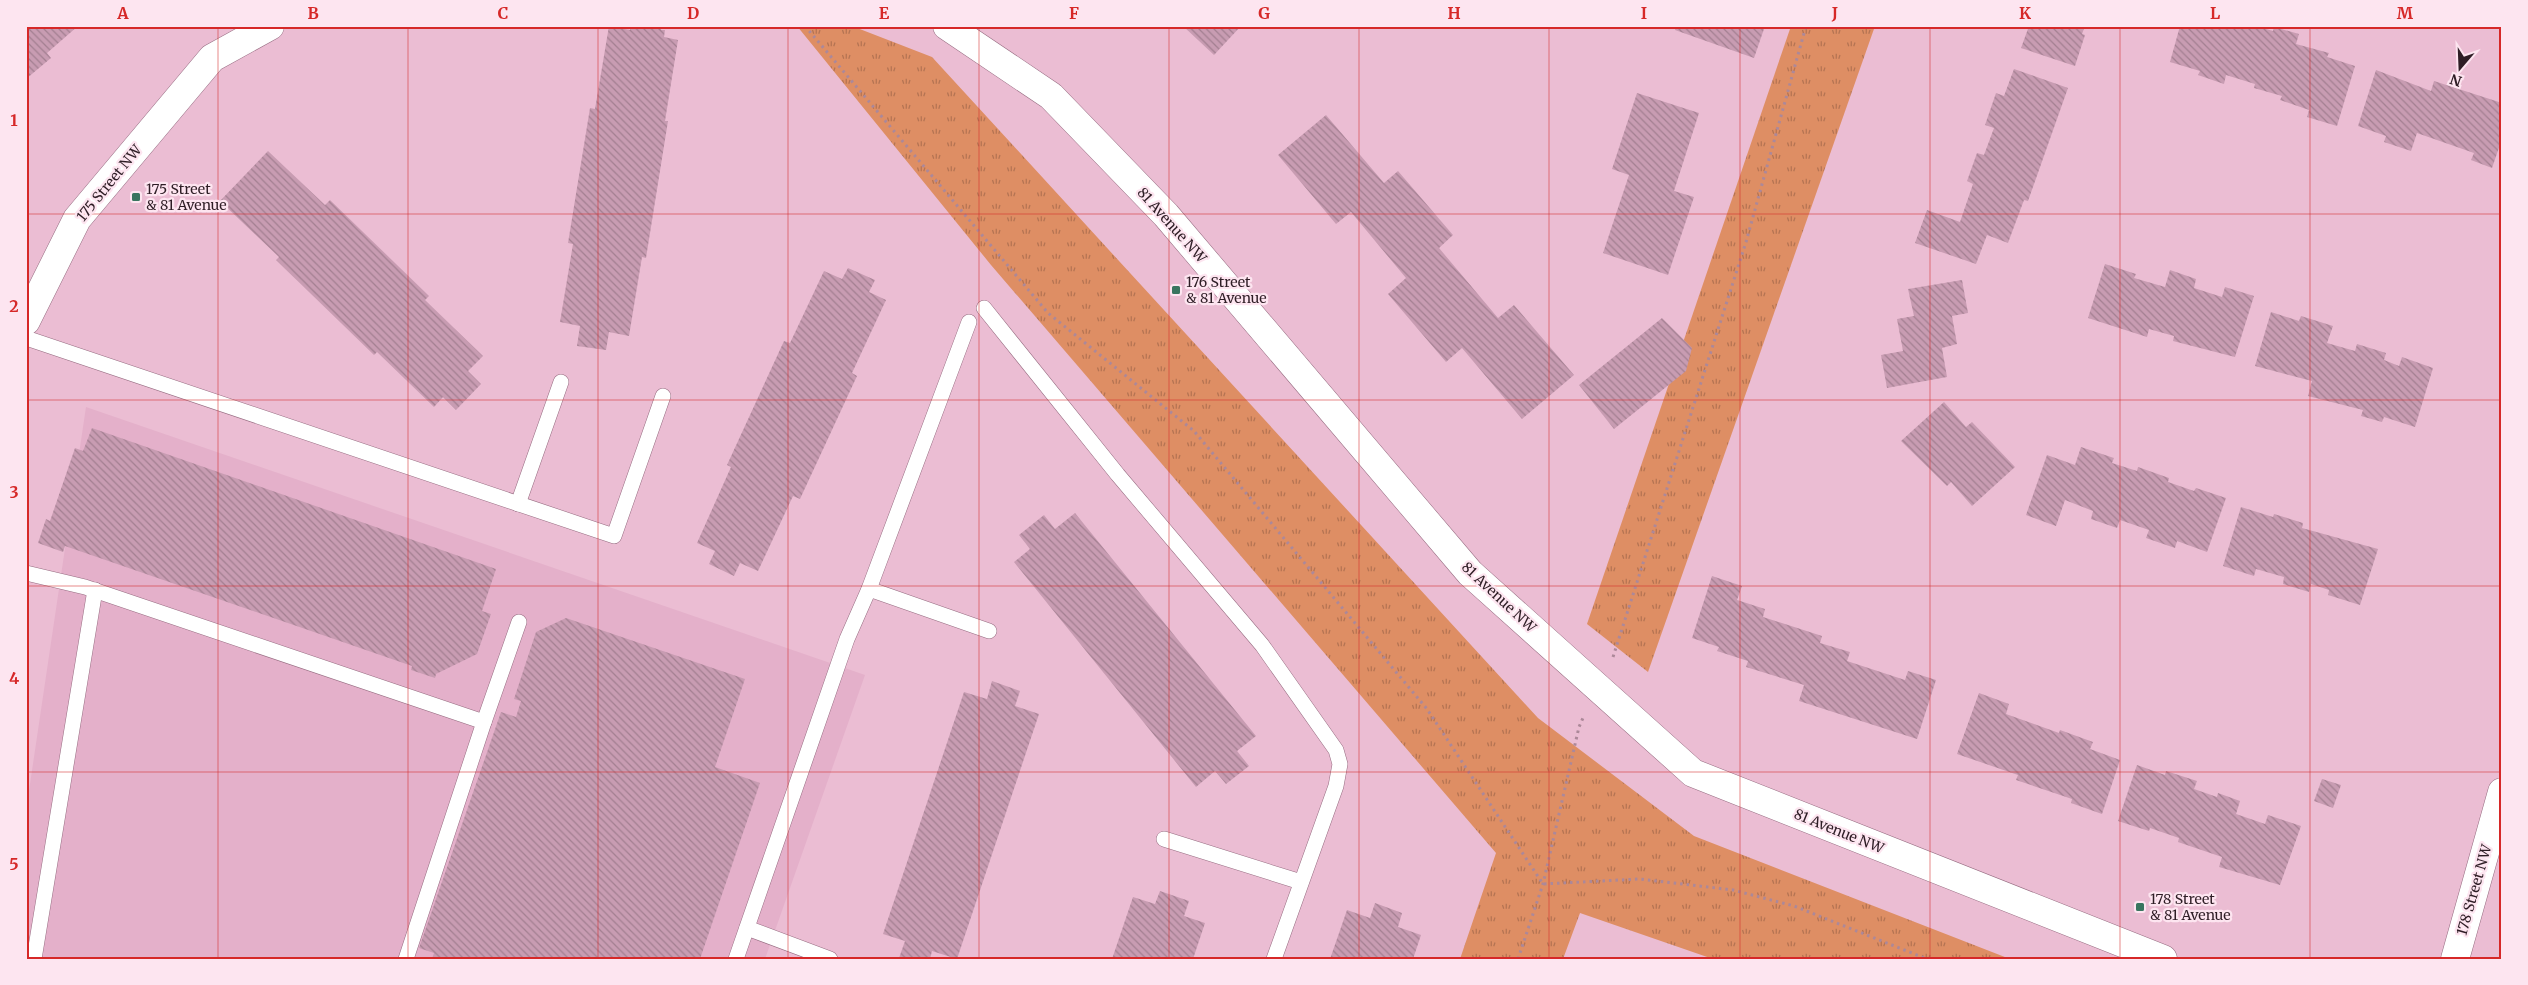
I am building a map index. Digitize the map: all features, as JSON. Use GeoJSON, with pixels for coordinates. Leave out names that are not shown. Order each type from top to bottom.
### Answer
{"type":"FeatureCollection","features":[{"type":"Feature","properties":{"kind":"street","name":"175 Street NW"},"geometry":{"type":"LineString","coordinates":[[26,321],[77,219],[212,58],[270,26]]}},
{"type":"Feature","properties":{"kind":"street","name":"81 Avenue NW"},"geometry":{"type":"LineString","coordinates":[[947,26],[1051,96],[1166,215],[1470,573],[1693,774],[2162,959]]}},
{"type":"Feature","properties":{"kind":"street","name":"178 Street NW"},"geometry":{"type":"LineString","coordinates":[[2455,959],[2502,792]]}},
{"type":"Feature","properties":{"kind":"lane"},"geometry":{"type":"LineString","coordinates":[[984,308],[1118,475],[1262,644],[1336,750],[1340,764],[1336,786],[1274,959]]}},
{"type":"Feature","properties":{"kind":"lane"},"geometry":{"type":"LineString","coordinates":[[736,959],[847,639],[869,589],[969,322]]}},
{"type":"Feature","properties":{"kind":"lane"},"geometry":{"type":"LineString","coordinates":[[26,338],[614,536],[663,396]]}},
{"type":"Feature","properties":{"kind":"lane"},"geometry":{"type":"LineString","coordinates":[[518,504],[561,382]]}},
{"type":"Feature","properties":{"kind":"lane"},"geometry":{"type":"LineString","coordinates":[[26,573],[95,590],[484,722]]}},
{"type":"Feature","properties":{"kind":"lane"},"geometry":{"type":"LineString","coordinates":[[869,589],[989,631]]}},
{"type":"Feature","properties":{"kind":"lane"},"geometry":{"type":"LineString","coordinates":[[34,959],[95,590]]}},
{"type":"Feature","properties":{"kind":"lane"},"geometry":{"type":"LineString","coordinates":[[406,959],[519,622]]}},
{"type":"Feature","properties":{"kind":"lane"},"geometry":{"type":"LineString","coordinates":[[1164,839],[1301,882]]}},
{"type":"Feature","properties":{"kind":"lane"},"geometry":{"type":"LineString","coordinates":[[747,928],[830,959]]}},
{"type":"Feature","properties":{"kind":"path"},"geometry":{"type":"LineString","coordinates":[[805,26],[1048,313],[1194,431],[1427,709],[1543,884]]}},
{"type":"Feature","properties":{"kind":"path"},"geometry":{"type":"LineString","coordinates":[[1518,959],[1543,884],[1579,727],[1610,664],[1746,242],[1806,26]]}},
{"type":"Feature","properties":{"kind":"path"},"geometry":{"type":"LineString","coordinates":[[1543,884],[1639,879],[1733,890],[1794,906],[1927,959]]}},
{"type":"Feature","properties":{"kind":"shaded area"},"geometry":{"type":"Polygon","coordinates":[[[86,407],[865,675],[765,959],[26,959],[26,811],[86,407]]]}},
{"type":"Feature","properties":{"kind":"green space"},"geometry":{"type":"Polygon","coordinates":[[[797,26],[852,26],[932,57],[1538,718],[1694,836],[2010,959],[1713,959],[1580,913],[1563,959],[1460,959],[1496,853],[991,265],[797,26]]]}},
{"type":"Feature","properties":{"kind":"green space"},"geometry":{"type":"Polygon","coordinates":[[[1791,26],[1875,26],[1648,672],[1587,624],[1791,26]]]}},
{"type":"Feature","properties":{"kind":"building"},"geometry":{"type":"Polygon","coordinates":[[[26,26],[78,26],[47,53],[51,58],[26,79],[26,26]]]}},
{"type":"Feature","properties":{"kind":"building"},"geometry":{"type":"Polygon","coordinates":[[[609,26],[630,30],[631,26],[662,26],[661,30],[665,30],[664,37],[678,40],[665,121],[668,121],[646,258],[642,257],[629,336],[609,332],[606,350],[577,346],[580,326],[560,322],[573,244],[568,243],[590,108],[595,109],[609,26]]]}},
{"type":"Feature","properties":{"kind":"building"},"geometry":{"type":"Polygon","coordinates":[[[1183,26],[1241,26],[1214,55],[1183,26]]]}},
{"type":"Feature","properties":{"kind":"building"},"geometry":{"type":"Polygon","coordinates":[[[1676,26],[1765,26],[1754,58],[1675,30],[1676,26]]]}},
{"type":"Feature","properties":{"kind":"building"},"geometry":{"type":"Polygon","coordinates":[[[2029,26],[2085,26],[2082,34],[2085,35],[2075,66],[2021,48],[2029,26]]]}},
{"type":"Feature","properties":{"kind":"building"},"geometry":{"type":"Polygon","coordinates":[[[2180,26],[2256,26],[2273,31],[2274,27],[2299,34],[2296,44],[2329,53],[2327,57],[2355,66],[2337,126],[2307,117],[2309,110],[2280,100],[2282,96],[2254,88],[2255,84],[2226,75],[2224,84],[2198,75],[2200,71],[2170,62],[2180,26]]]}},
{"type":"Feature","properties":{"kind":"building"},"geometry":{"type":"Polygon","coordinates":[[[2014,69],[2068,88],[2028,201],[2024,200],[2008,243],[1987,235],[1976,264],[1915,243],[1927,210],[1960,222],[1973,184],[1967,181],[1977,153],[1984,155],[1994,128],[1985,125],[1996,93],[2004,96],[2014,69]]]}},
{"type":"Feature","properties":{"kind":"building"},"geometry":{"type":"Polygon","coordinates":[[[2376,70],[2431,91],[2434,81],[2502,103],[2502,139],[2492,168],[2471,160],[2474,153],[2417,133],[2411,151],[2384,142],[2386,136],[2358,126],[2376,70]]]}},
{"type":"Feature","properties":{"kind":"building"},"geometry":{"type":"Polygon","coordinates":[[[1637,93],[1699,113],[1674,191],[1694,197],[1668,275],[1603,253],[1629,175],[1612,169],[1637,93]]]}},
{"type":"Feature","properties":{"kind":"building"},"geometry":{"type":"Polygon","coordinates":[[[1326,115],[1384,183],[1398,171],[1453,235],[1439,248],[1498,318],[1514,305],[1574,375],[1522,419],[1462,348],[1446,362],[1388,294],[1406,278],[1351,212],[1336,224],[1278,155],[1326,115]]]}},
{"type":"Feature","properties":{"kind":"building"},"geometry":{"type":"Polygon","coordinates":[[[268,151],[325,205],[330,200],[429,296],[425,300],[483,356],[468,371],[481,384],[456,410],[443,397],[434,407],[377,352],[374,355],[276,260],[279,257],[220,201],[268,151]]]}},
{"type":"Feature","properties":{"kind":"building"},"geometry":{"type":"Polygon","coordinates":[[[2105,264],[2136,274],[2134,278],[2165,287],[2170,270],[2196,279],[2194,288],[2222,297],[2225,287],[2254,296],[2235,357],[2173,341],[2174,336],[2149,329],[2147,337],[2088,318],[2105,264]]]}},
{"type":"Feature","properties":{"kind":"building"},"geometry":{"type":"Polygon","coordinates":[[[848,268],[875,280],[869,292],[886,300],[852,373],[857,376],[800,499],[793,496],[758,571],[740,563],[734,576],[709,564],[715,551],[697,543],[731,467],[727,465],[784,341],[790,343],[824,271],[842,279],[848,268]]]}},
{"type":"Feature","properties":{"kind":"building"},"geometry":{"type":"Polygon","coordinates":[[[1962,280],[1968,313],[1952,316],[1957,344],[1942,348],[1947,377],[1887,388],[1881,355],[1903,351],[1897,319],[1914,316],[1908,289],[1962,280]]]}},
{"type":"Feature","properties":{"kind":"building"},"geometry":{"type":"Polygon","coordinates":[[[2271,312],[2299,321],[2301,316],[2333,326],[2327,343],[2355,351],[2357,344],[2386,353],[2384,360],[2399,366],[2402,357],[2433,368],[2415,427],[2384,417],[2382,422],[2361,416],[2363,410],[2308,396],[2312,381],[2255,366],[2271,312]]]}},
{"type":"Feature","properties":{"kind":"building"},"geometry":{"type":"Polygon","coordinates":[[[1662,318],[1692,348],[1686,371],[1614,429],[1579,385],[1662,318]]]}},
{"type":"Feature","properties":{"kind":"building"},"geometry":{"type":"Polygon","coordinates":[[[1944,402],[1966,427],[1972,422],[2015,467],[1972,506],[1951,482],[1947,486],[1901,441],[1944,402]]]}},
{"type":"Feature","properties":{"kind":"building"},"geometry":{"type":"Polygon","coordinates":[[[92,428],[496,569],[482,611],[491,614],[477,654],[436,674],[435,678],[411,670],[412,666],[65,546],[63,552],[38,543],[46,519],[50,521],[75,448],[83,451],[92,428]]]}},
{"type":"Feature","properties":{"kind":"building"},"geometry":{"type":"Polygon","coordinates":[[[2081,447],[2114,458],[2112,463],[2137,471],[2138,467],[2169,478],[2168,482],[2194,491],[2196,488],[2226,498],[2207,552],[2177,541],[2175,548],[2146,538],[2149,530],[2120,520],[2117,528],[2091,519],[2093,511],[2065,500],[2056,526],[2026,515],[2047,455],[2075,465],[2081,447]]]}},
{"type":"Feature","properties":{"kind":"building"},"geometry":{"type":"Polygon","coordinates":[[[2241,507],[2273,517],[2274,514],[2303,523],[2302,528],[2378,549],[2360,605],[2328,595],[2329,590],[2311,584],[2309,592],[2283,584],[2284,577],[2256,569],[2254,576],[2223,566],[2241,507]]]}},
{"type":"Feature","properties":{"kind":"building"},"geometry":{"type":"Polygon","coordinates":[[[1075,513],[1256,736],[1237,751],[1249,766],[1226,784],[1215,771],[1196,787],[1014,562],[1030,549],[1019,535],[1044,515],[1055,529],[1075,513]]]}},
{"type":"Feature","properties":{"kind":"building"},"geometry":{"type":"Polygon","coordinates":[[[1712,576],[1742,586],[1737,600],[1765,609],[1763,617],[1822,636],[1820,643],[1850,652],[1847,661],[1905,680],[1908,671],[1936,680],[1917,739],[1799,701],[1804,685],[1746,667],[1748,661],[1717,651],[1719,647],[1692,638],[1712,576]]]}},
{"type":"Feature","properties":{"kind":"building"},"geometry":{"type":"Polygon","coordinates":[[[566,618],[745,679],[715,767],[760,783],[700,959],[432,959],[434,953],[419,948],[501,712],[516,717],[521,701],[514,699],[536,632],[566,618]]]}},
{"type":"Feature","properties":{"kind":"building"},"geometry":{"type":"Polygon","coordinates":[[[992,681],[1020,691],[1015,706],[1039,714],[957,959],[932,951],[930,959],[899,958],[905,941],[883,934],[964,692],[987,699],[992,681]]]}},
{"type":"Feature","properties":{"kind":"building"},"geometry":{"type":"Polygon","coordinates":[[[1979,693],[2009,704],[2006,714],[2059,733],[2060,730],[2093,742],[2090,749],[2120,760],[2102,814],[2071,803],[2072,799],[2016,780],[2018,775],[1957,754],[1979,693]]]}},
{"type":"Feature","properties":{"kind":"building"},"geometry":{"type":"Polygon","coordinates":[[[2137,765],[2165,775],[2166,771],[2197,781],[2194,789],[2217,797],[2218,793],[2240,801],[2236,814],[2265,824],[2268,815],[2301,826],[2280,885],[2219,867],[2222,857],[2178,842],[2179,838],[2150,828],[2149,831],[2118,821],[2137,765]]]}},
{"type":"Feature","properties":{"kind":"building"},"geometry":{"type":"Polygon","coordinates":[[[2322,779],[2341,785],[2333,808],[2314,801],[2322,779]]]}},
{"type":"Feature","properties":{"kind":"building"},"geometry":{"type":"Polygon","coordinates":[[[1160,891],[1189,901],[1184,916],[1205,923],[1193,959],[1112,959],[1133,897],[1155,904],[1160,891]]]}},
{"type":"Feature","properties":{"kind":"building"},"geometry":{"type":"Polygon","coordinates":[[[1375,903],[1402,913],[1398,927],[1421,935],[1413,959],[1330,959],[1347,910],[1370,918],[1375,903]]]}},
{"type":"Feature","properties":{"kind":"place","name":"175 Street & 81 Avenue"},"geometry":{"type":"Point","coordinates":[136,197]}},
{"type":"Feature","properties":{"kind":"place","name":"176 Street & 81 Avenue"},"geometry":{"type":"Point","coordinates":[1176,290]}},
{"type":"Feature","properties":{"kind":"place","name":"178 Street & 81 Avenue"},"geometry":{"type":"Point","coordinates":[2140,907]}}]}
